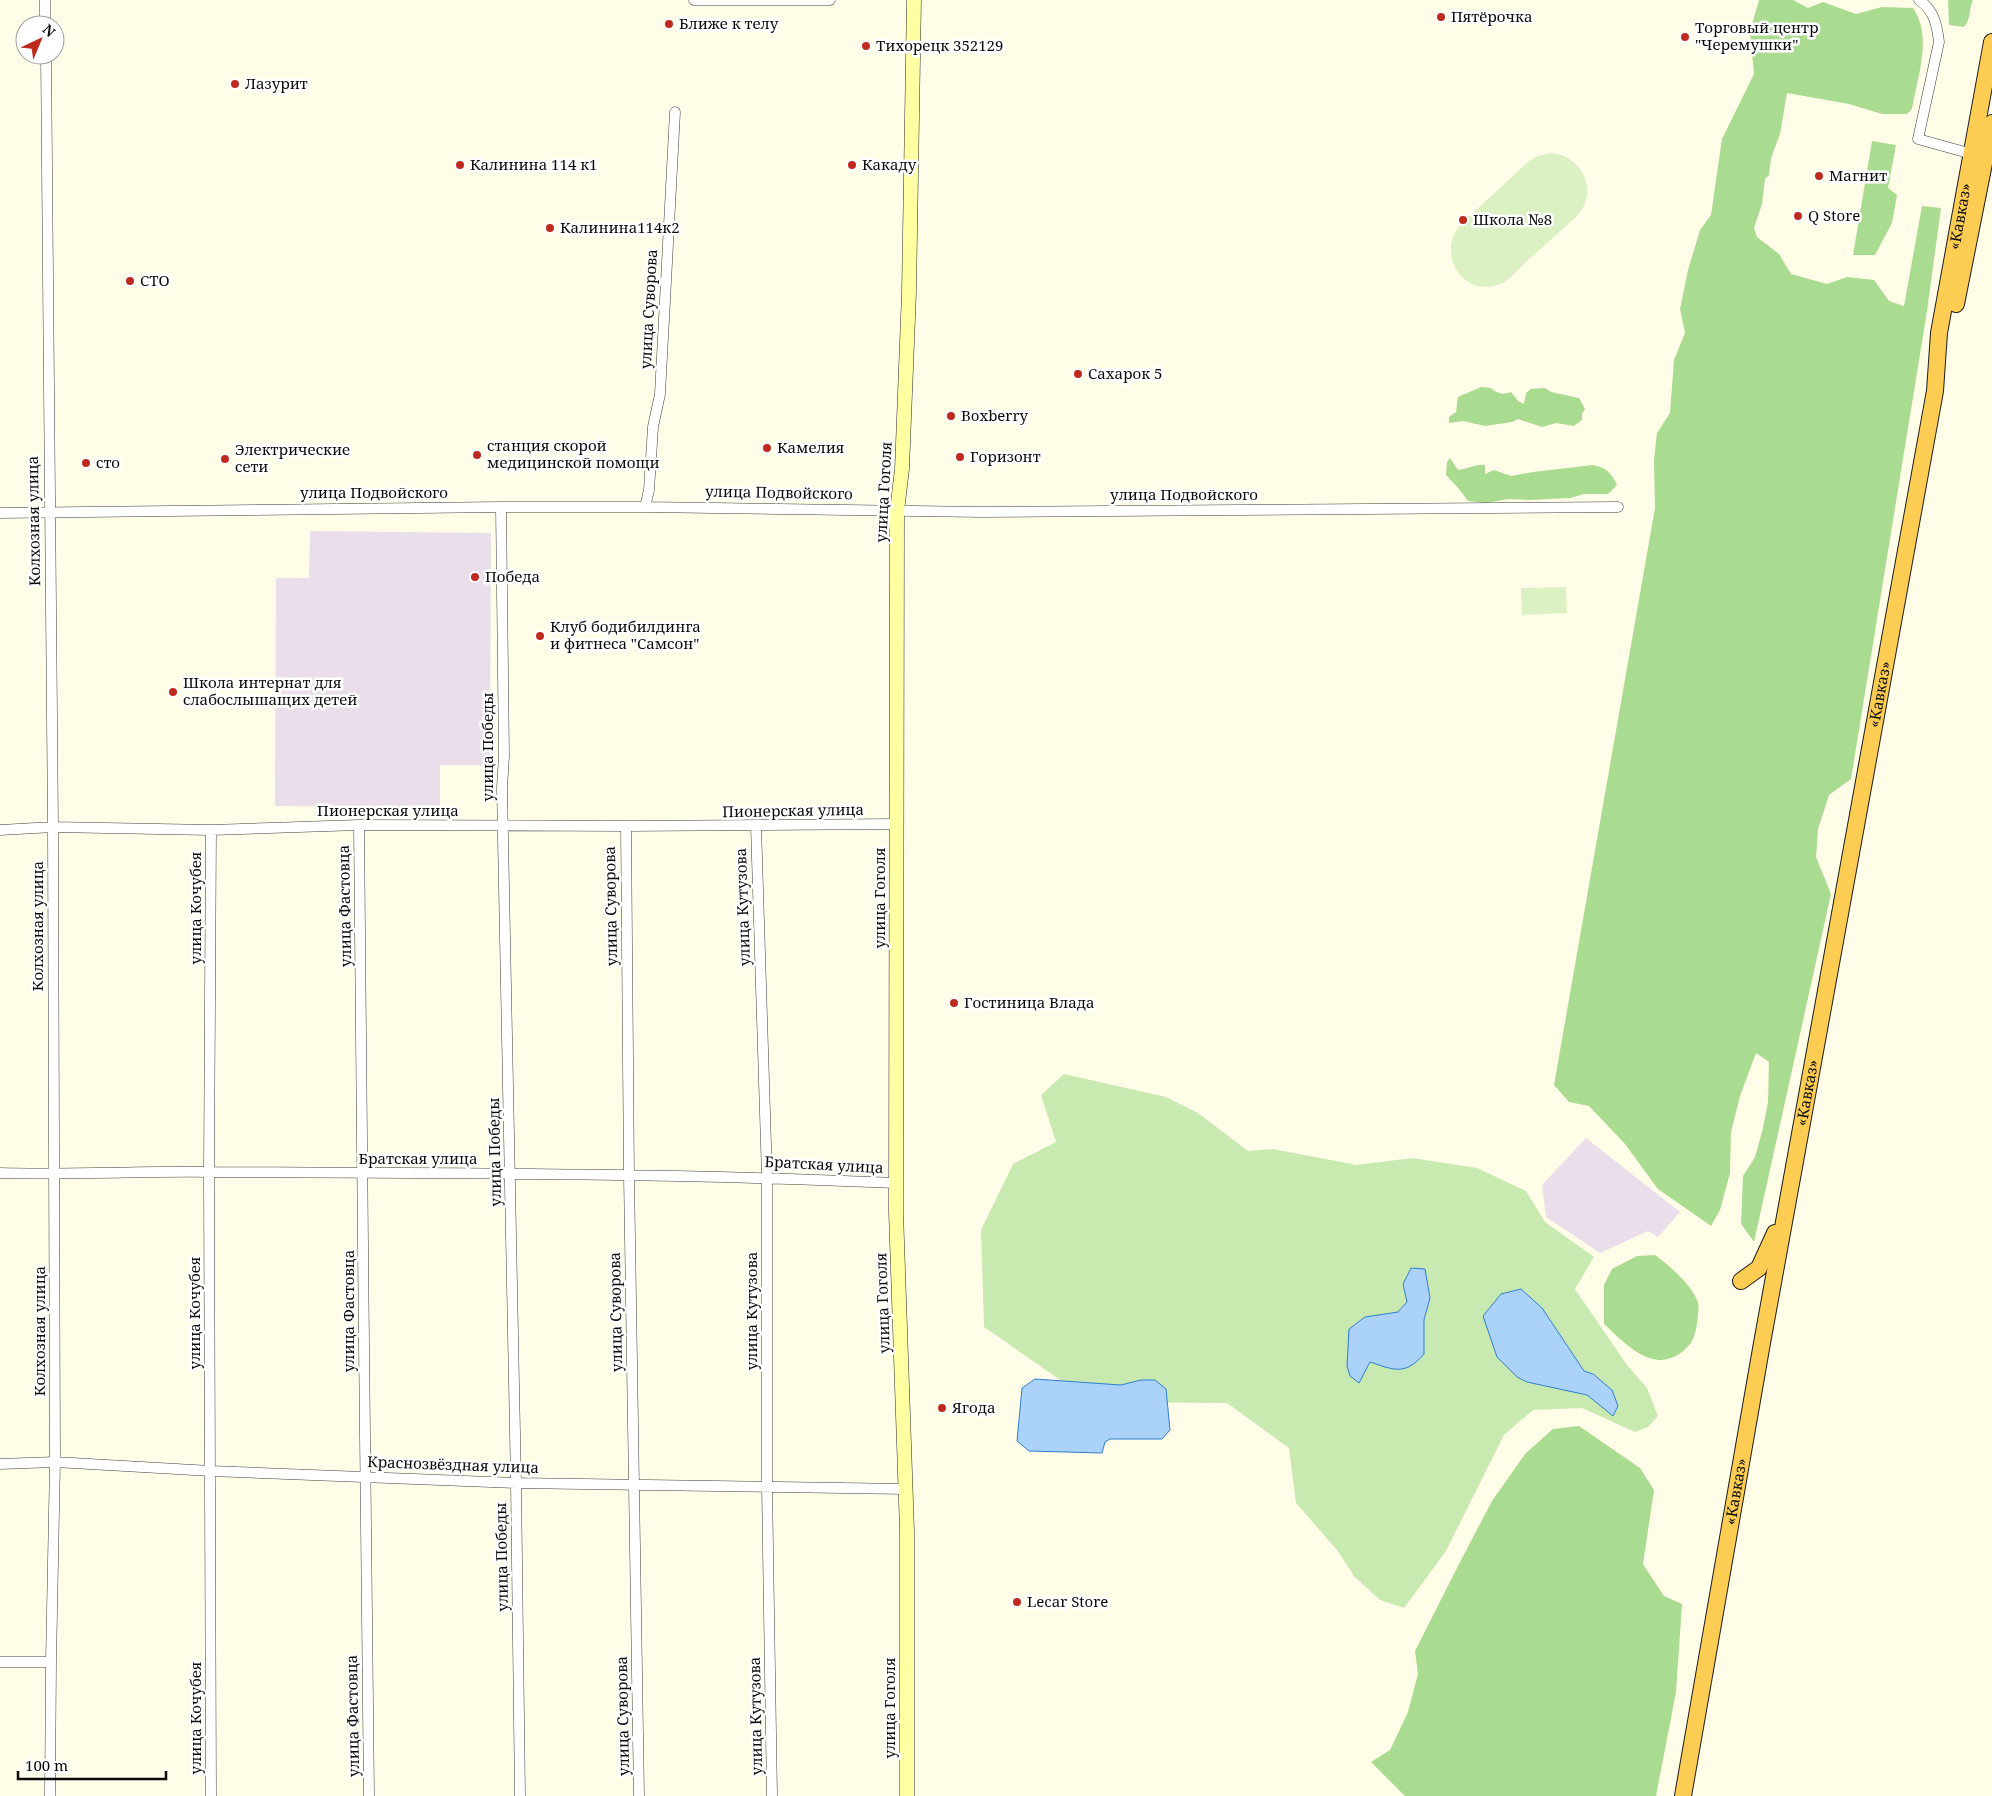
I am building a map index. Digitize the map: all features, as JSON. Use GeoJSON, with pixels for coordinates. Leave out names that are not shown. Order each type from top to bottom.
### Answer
{"type":"FeatureCollection","features":[{"type":"Feature","properties":{"kind":"highway","name":"«Кавказ»"},"geometry":{"type":"LineString","coordinates":[[1683,1796],[1785,1213],[1935,391],[1939,333],[1992,42]]}},
{"type":"Feature","properties":{"kind":"highway","name":"«Кавказ»"},"geometry":{"type":"LineString","coordinates":[[1935,391],[1943,367],[1992,123]]}},
{"type":"Feature","properties":{"kind":"highway"},"geometry":{"type":"LineString","coordinates":[[1741,1281],[1752,1275],[1758,1268],[1785,1213]]}},
{"type":"Feature","properties":{"kind":"main road","name":"улица Гоголя"},"geometry":{"type":"LineString","coordinates":[[906,1796],[906,1488],[896,1183],[897,511],[902,469],[910,292],[914,0]]}},
{"type":"Feature","properties":{"kind":"street"},"geometry":{"type":"LineString","coordinates":[[45,0],[45,15]]}},
{"type":"Feature","properties":{"kind":"street"},"geometry":{"type":"LineString","coordinates":[[694,0],[830,0]]}},
{"type":"Feature","properties":{"kind":"street"},"geometry":{"type":"LineString","coordinates":[[1919,0],[1931,10],[1937,26],[1939,42],[1918,139],[1972,154]]}},
{"type":"Feature","properties":{"kind":"street","name":"Колхозная улица"},"geometry":{"type":"LineString","coordinates":[[46,65],[53,827],[56,1462],[50,1796]]}},
{"type":"Feature","properties":{"kind":"street","name":"улица Суворова"},"geometry":{"type":"LineString","coordinates":[[645,507],[649,490],[653,427],[660,394],[674,112]]}},
{"type":"Feature","properties":{"kind":"street","name":"улица Подвойского"},"geometry":{"type":"LineString","coordinates":[[0,513],[501,507],[897,511],[1618,507]]}},
{"type":"Feature","properties":{"kind":"street","name":"улица Победы"},"geometry":{"type":"LineString","coordinates":[[501,507],[503,826],[520,1796]]}},
{"type":"Feature","properties":{"kind":"street","name":"Пионерская улица"},"geometry":{"type":"LineString","coordinates":[[0,830],[53,827],[212,830],[359,825],[756,826],[897,824]]}},
{"type":"Feature","properties":{"kind":"street","name":"улица Фастовца"},"geometry":{"type":"LineString","coordinates":[[359,825],[364,1174],[364,1477],[369,1796]]}},
{"type":"Feature","properties":{"kind":"street","name":"улица Суворова"},"geometry":{"type":"LineString","coordinates":[[626,826],[629,1176],[639,1796]]}},
{"type":"Feature","properties":{"kind":"street","name":"улица Кутузова"},"geometry":{"type":"LineString","coordinates":[[756,826],[767,1177],[767,1487],[772,1796]]}},
{"type":"Feature","properties":{"kind":"street","name":"улица Кочубея"},"geometry":{"type":"LineString","coordinates":[[210,1796],[212,830]]}},
{"type":"Feature","properties":{"kind":"street","name":"Братская улица"},"geometry":{"type":"LineString","coordinates":[[0,1173],[54,1175],[210,1172],[767,1177],[896,1183]]}},
{"type":"Feature","properties":{"kind":"street","name":"Краснозвёздная улица"},"geometry":{"type":"LineString","coordinates":[[0,1464],[56,1462],[211,1471],[516,1483],[906,1488]]}},
{"type":"Feature","properties":{"kind":"street"},"geometry":{"type":"LineString","coordinates":[[0,1662],[51,1662]]}},
{"type":"Feature","properties":{"kind":"shaded area"},"geometry":{"type":"Polygon","coordinates":[[[310,531],[491,533],[490,765],[440,765],[440,807],[275,806],[276,578],[309,578],[310,531]]]}},
{"type":"Feature","properties":{"kind":"shaded area"},"geometry":{"type":"Polygon","coordinates":[[[1586,1138],[1680,1212],[1658,1237],[1648,1231],[1600,1253],[1546,1217],[1542,1185],[1586,1138]]]}},
{"type":"Feature","properties":{"kind":"green space"},"geometry":{"type":"Polygon","coordinates":[[[1759,0],[1793,0],[1808,8],[1823,2],[1856,14],[1882,7],[1913,8],[1919,19],[1923,45],[1912,109],[1907,114],[1882,114],[1849,104],[1787,93],[1780,134],[1771,158],[1769,175],[1765,179],[1762,204],[1754,228],[1757,237],[1779,254],[1791,274],[1827,284],[1847,277],[1874,280],[1889,301],[1904,306],[1922,206],[1941,208],[1927,311],[1851,779],[1829,795],[1818,829],[1816,857],[1831,894],[1754,1242],[1741,1224],[1743,1176],[1755,1157],[1763,1128],[1768,1102],[1769,1062],[1756,1053],[1740,1096],[1731,1132],[1730,1173],[1720,1210],[1711,1226],[1658,1189],[1625,1144],[1589,1106],[1569,1102],[1554,1085],[1655,508],[1654,460],[1657,433],[1670,413],[1674,360],[1685,333],[1680,309],[1688,270],[1700,230],[1711,215],[1722,139],[1754,74],[1750,32],[1759,0]]]}},
{"type":"Feature","properties":{"kind":"green space"},"geometry":{"type":"Polygon","coordinates":[[[1948,0],[1973,0],[1968,20],[1964,27],[1949,25],[1948,0]]]}},
{"type":"Feature","properties":{"kind":"green space"},"geometry":{"type":"Polygon","coordinates":[[[1872,141],[1896,145],[1888,188],[1897,195],[1892,223],[1875,255],[1853,255],[1872,141]]]}},
{"type":"Feature","properties":{"kind":"green space"},"geometry":{"type":"Polygon","coordinates":[[[1550,153],[1561,155],[1579,167],[1587,186],[1584,206],[1577,216],[1504,282],[1487,287],[1475,285],[1465,279],[1457,270],[1452,260],[1451,248],[1454,236],[1461,224],[1528,162],[1538,156],[1550,153]]]}},
{"type":"Feature","properties":{"kind":"green space"},"geometry":{"type":"Polygon","coordinates":[[[1481,387],[1491,388],[1500,393],[1511,392],[1518,401],[1524,404],[1526,393],[1531,389],[1545,388],[1551,392],[1579,398],[1585,409],[1582,414],[1582,420],[1574,426],[1556,423],[1542,427],[1518,419],[1512,422],[1485,426],[1463,421],[1449,423],[1449,417],[1456,412],[1458,397],[1481,387]]]}},
{"type":"Feature","properties":{"kind":"green space"},"geometry":{"type":"Polygon","coordinates":[[[1450,458],[1458,470],[1485,465],[1485,474],[1494,470],[1511,476],[1593,465],[1608,471],[1617,485],[1608,494],[1584,494],[1570,498],[1508,499],[1486,503],[1468,501],[1446,475],[1447,462],[1450,458]]]}},
{"type":"Feature","properties":{"kind":"green space"},"geometry":{"type":"Polygon","coordinates":[[[1566,587],[1567,613],[1522,615],[1521,588],[1566,587]]]}},
{"type":"Feature","properties":{"kind":"green space"},"geometry":{"type":"Polygon","coordinates":[[[1064,1074],[1166,1097],[1198,1113],[1248,1151],[1273,1149],[1357,1165],[1412,1158],[1477,1168],[1526,1191],[1545,1222],[1594,1257],[1575,1289],[1627,1365],[1647,1388],[1658,1416],[1648,1427],[1635,1432],[1582,1408],[1533,1410],[1504,1435],[1446,1551],[1404,1608],[1380,1600],[1354,1576],[1337,1550],[1296,1503],[1289,1448],[1227,1403],[1092,1402],[984,1327],[981,1230],[1013,1164],[1056,1142],[1041,1095],[1064,1074]]]}},
{"type":"Feature","properties":{"kind":"green space"},"geometry":{"type":"Polygon","coordinates":[[[1655,1255],[1674,1270],[1686,1283],[1692,1290],[1698,1303],[1696,1328],[1692,1341],[1685,1350],[1664,1360],[1653,1359],[1640,1354],[1604,1324],[1604,1285],[1612,1269],[1637,1256],[1655,1255]]]}},
{"type":"Feature","properties":{"kind":"green space"},"geometry":{"type":"Polygon","coordinates":[[[1579,1426],[1640,1468],[1654,1490],[1643,1564],[1664,1596],[1682,1604],[1676,1692],[1656,1796],[1405,1796],[1371,1762],[1390,1750],[1408,1712],[1418,1674],[1415,1651],[1492,1501],[1525,1454],[1553,1429],[1579,1426]]]}},
{"type":"Feature","properties":{"kind":"water"},"geometry":{"type":"Polygon","coordinates":[[[1411,1268],[1425,1269],[1430,1298],[1424,1320],[1424,1354],[1411,1366],[1399,1369],[1370,1362],[1359,1383],[1350,1376],[1347,1366],[1349,1329],[1365,1317],[1398,1312],[1407,1302],[1403,1284],[1411,1268]]]}},
{"type":"Feature","properties":{"kind":"water"},"geometry":{"type":"Polygon","coordinates":[[[1521,1289],[1542,1308],[1584,1371],[1593,1374],[1612,1390],[1618,1406],[1613,1416],[1587,1395],[1527,1382],[1517,1377],[1497,1357],[1483,1316],[1501,1294],[1521,1289]]]}},
{"type":"Feature","properties":{"kind":"water"},"geometry":{"type":"Polygon","coordinates":[[[1035,1379],[1121,1385],[1141,1380],[1155,1380],[1166,1389],[1170,1430],[1162,1439],[1110,1439],[1105,1442],[1102,1453],[1029,1451],[1017,1441],[1022,1388],[1035,1379]]]}},
{"type":"Feature","properties":{"kind":"place","name":"Пятёрочка"},"geometry":{"type":"Point","coordinates":[1441,17]}},
{"type":"Feature","properties":{"kind":"place","name":"Ближе к телу"},"geometry":{"type":"Point","coordinates":[669,24]}},
{"type":"Feature","properties":{"kind":"place","name":"Торговый центр \"Черемушки\""},"geometry":{"type":"Point","coordinates":[1685,37]}},
{"type":"Feature","properties":{"kind":"place","name":"Тихорецк 352129"},"geometry":{"type":"Point","coordinates":[866,46]}},
{"type":"Feature","properties":{"kind":"place","name":"Лазурит"},"geometry":{"type":"Point","coordinates":[235,84]}},
{"type":"Feature","properties":{"kind":"place","name":"Калинина 114 к1"},"geometry":{"type":"Point","coordinates":[460,165]}},
{"type":"Feature","properties":{"kind":"place","name":"Какаду"},"geometry":{"type":"Point","coordinates":[852,165]}},
{"type":"Feature","properties":{"kind":"place","name":"Магнит"},"geometry":{"type":"Point","coordinates":[1819,176]}},
{"type":"Feature","properties":{"kind":"place","name":"Q Store"},"geometry":{"type":"Point","coordinates":[1798,216]}},
{"type":"Feature","properties":{"kind":"place","name":"Школа №8"},"geometry":{"type":"Point","coordinates":[1463,220]}},
{"type":"Feature","properties":{"kind":"place","name":"Калинина114к2"},"geometry":{"type":"Point","coordinates":[550,228]}},
{"type":"Feature","properties":{"kind":"place","name":"СТО"},"geometry":{"type":"Point","coordinates":[130,281]}},
{"type":"Feature","properties":{"kind":"place","name":"Сахарок 5"},"geometry":{"type":"Point","coordinates":[1078,374]}},
{"type":"Feature","properties":{"kind":"place","name":"Boxberry"},"geometry":{"type":"Point","coordinates":[951,416]}},
{"type":"Feature","properties":{"kind":"place","name":"Камелия"},"geometry":{"type":"Point","coordinates":[767,448]}},
{"type":"Feature","properties":{"kind":"place","name":"станция скорой медицинской помощи"},"geometry":{"type":"Point","coordinates":[477,455]}},
{"type":"Feature","properties":{"kind":"place","name":"Горизонт"},"geometry":{"type":"Point","coordinates":[960,457]}},
{"type":"Feature","properties":{"kind":"place","name":"Электрические сети"},"geometry":{"type":"Point","coordinates":[225,459]}},
{"type":"Feature","properties":{"kind":"place","name":"сто"},"geometry":{"type":"Point","coordinates":[86,463]}},
{"type":"Feature","properties":{"kind":"place","name":"Победа"},"geometry":{"type":"Point","coordinates":[475,577]}},
{"type":"Feature","properties":{"kind":"place","name":"Клуб бодибилдинга и фитнеса \"Самсон\""},"geometry":{"type":"Point","coordinates":[540,636]}},
{"type":"Feature","properties":{"kind":"place","name":"Школа интернат для слабослышащих детей"},"geometry":{"type":"Point","coordinates":[173,692]}},
{"type":"Feature","properties":{"kind":"place","name":"Гостиница Влада"},"geometry":{"type":"Point","coordinates":[954,1003]}},
{"type":"Feature","properties":{"kind":"place","name":"Ягода"},"geometry":{"type":"Point","coordinates":[942,1408]}},
{"type":"Feature","properties":{"kind":"place","name":"Lecar Store"},"geometry":{"type":"Point","coordinates":[1017,1602]}}]}
